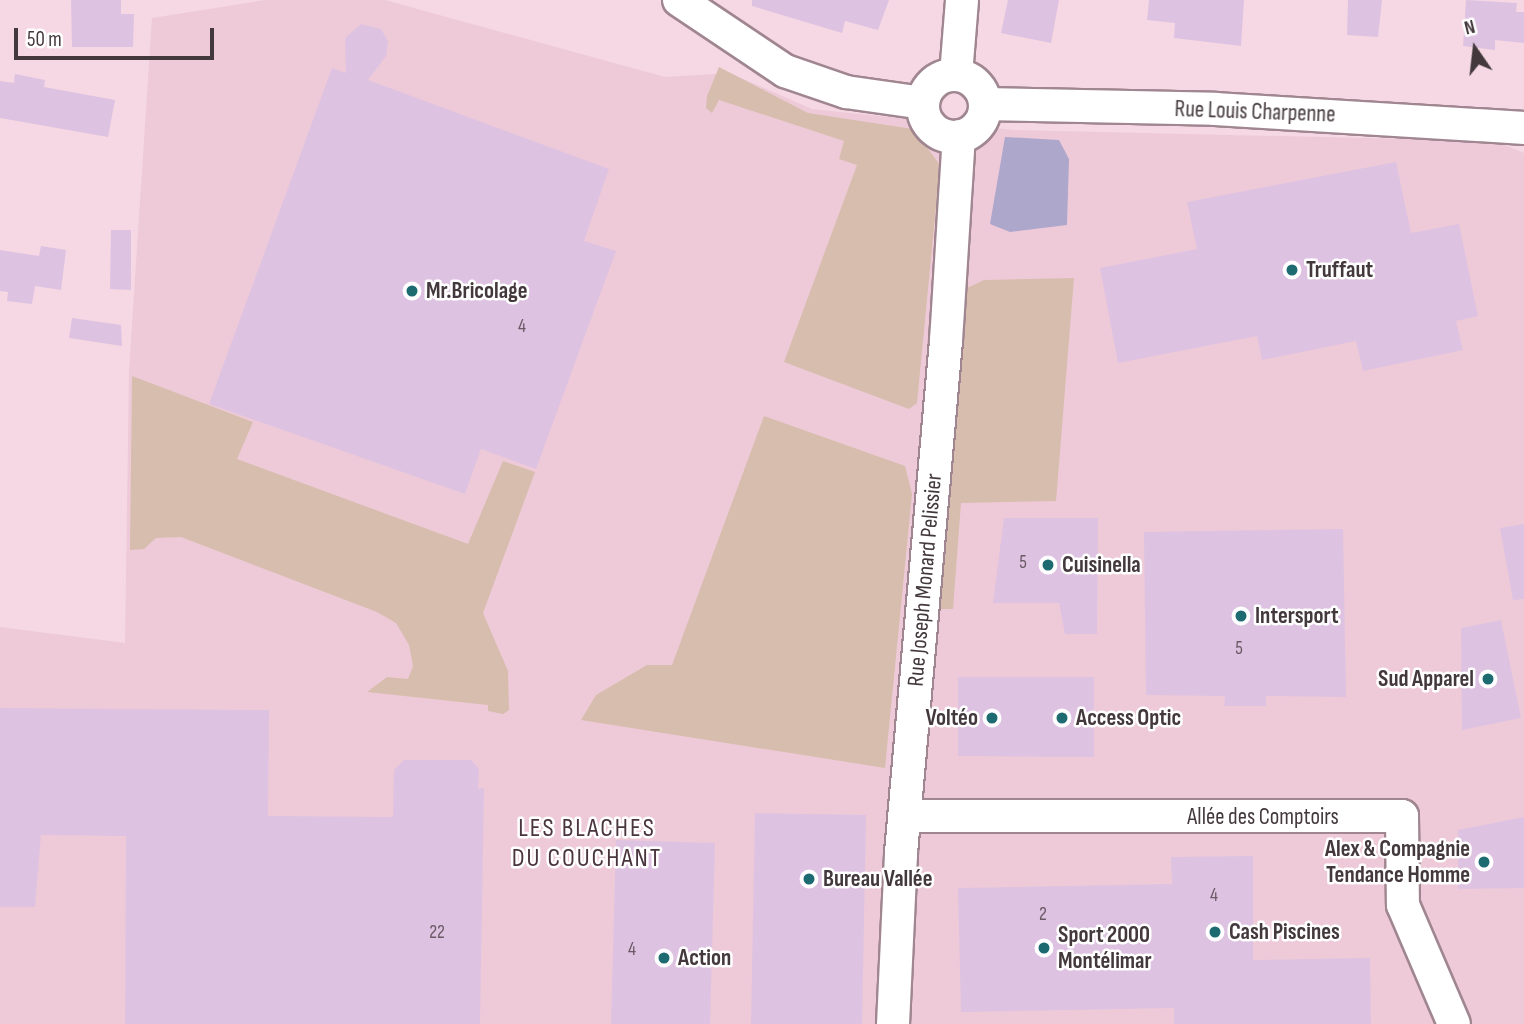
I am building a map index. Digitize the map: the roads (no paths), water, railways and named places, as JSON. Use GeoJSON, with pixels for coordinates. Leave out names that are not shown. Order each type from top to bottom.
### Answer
{"type":"FeatureCollection","features":[{"type":"Feature","properties":{"kind":"street"},"geometry":{"type":"LineString","coordinates":[[679,0],[785,71],[846,93],[923,103]]}},
{"type":"Feature","properties":{"kind":"street"},"geometry":{"type":"LineString","coordinates":[[956,75],[962,0]]}},
{"type":"Feature","properties":{"kind":"street"},"geometry":{"type":"LineString","coordinates":[[956,75],[975,83],[985,104],[977,127],[959,136],[945,135],[931,127],[923,103],[932,83],[956,75]]}},
{"type":"Feature","properties":{"kind":"street","name":"Rue Louis Charpenne"},"geometry":{"type":"LineString","coordinates":[[985,104],[1215,109],[1524,128]]}},
{"type":"Feature","properties":{"kind":"street","name":"Rue Joseph Monard Pelissier"},"geometry":{"type":"LineString","coordinates":[[894,1024],[905,816],[956,221],[959,136]]}},
{"type":"Feature","properties":{"kind":"street","name":"Allée des Comptoirs"},"geometry":{"type":"LineString","coordinates":[[905,816],[1402,816],[1403,905],[1454,1024]]}},
{"type":"Feature","properties":{"kind":"place","name":"Truffaut"},"geometry":{"type":"Point","coordinates":[1292,270]}},
{"type":"Feature","properties":{"kind":"place","name":"Mr.Bricolage"},"geometry":{"type":"Point","coordinates":[412,291]}},
{"type":"Feature","properties":{"kind":"place","name":"Cuisinella"},"geometry":{"type":"Point","coordinates":[1048,565]}},
{"type":"Feature","properties":{"kind":"place","name":"Intersport"},"geometry":{"type":"Point","coordinates":[1241,616]}},
{"type":"Feature","properties":{"kind":"place","name":"Sud Apparel"},"geometry":{"type":"Point","coordinates":[1488,679]}},
{"type":"Feature","properties":{"kind":"place","name":"Voltéo"},"geometry":{"type":"Point","coordinates":[992,718]}},
{"type":"Feature","properties":{"kind":"place","name":"Access Optic"},"geometry":{"type":"Point","coordinates":[1062,718]}},
{"type":"Feature","properties":{"kind":"place","name":"Alex & Compagnie Tendance Homme"},"geometry":{"type":"Point","coordinates":[1484,862]}},
{"type":"Feature","properties":{"kind":"place","name":"Bureau Vallée"},"geometry":{"type":"Point","coordinates":[809,879]}},
{"type":"Feature","properties":{"kind":"place","name":"Cash Piscines"},"geometry":{"type":"Point","coordinates":[1215,932]}},
{"type":"Feature","properties":{"kind":"place","name":"Sport 2000 Montélimar"},"geometry":{"type":"Point","coordinates":[1044,948]}},
{"type":"Feature","properties":{"kind":"place","name":"Action"},"geometry":{"type":"Point","coordinates":[664,958]}},
{"type":"Feature","properties":{"kind":"district","name":"LES BLACHES DU COUCHANT"},"geometry":{"type":"Point","coordinates":[587,844]}}]}
